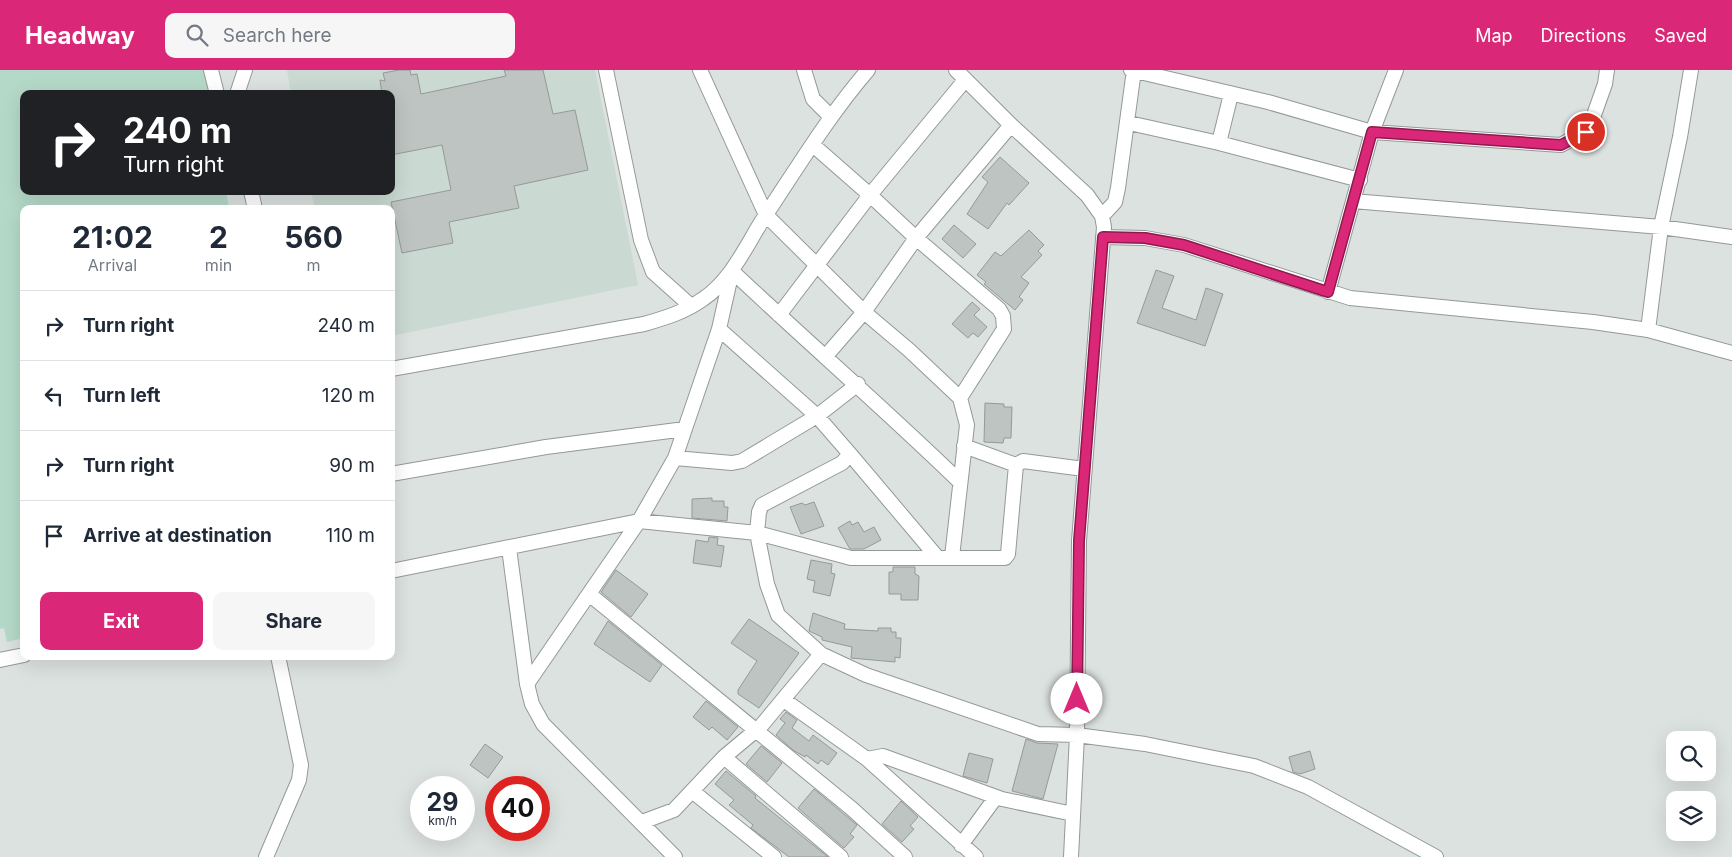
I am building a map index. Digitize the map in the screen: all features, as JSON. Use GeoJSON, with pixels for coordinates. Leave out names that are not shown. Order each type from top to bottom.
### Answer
{"type":"FeatureCollection","features":[{"type":"Feature","properties":{"kind":"street"},"geometry":{"type":"LineString","coordinates":[[211,70],[216,90]]}},
{"type":"Feature","properties":{"kind":"street"},"geometry":{"type":"LineString","coordinates":[[238,90],[245,70]]}},
{"type":"Feature","properties":{"kind":"street"},"geometry":{"type":"LineString","coordinates":[[606,70],[641,240],[653,272],[692,306]]}},
{"type":"Feature","properties":{"kind":"street"},"geometry":{"type":"LineString","coordinates":[[700,70],[766,215],[817,268],[960,398],[967,425],[952,557]]}},
{"type":"Feature","properties":{"kind":"street"},"geometry":{"type":"LineString","coordinates":[[804,70],[813,99],[831,117]]}},
{"type":"Feature","properties":{"kind":"street"},"geometry":{"type":"LineString","coordinates":[[395,368],[644,324],[679,314],[705,298],[732,271],[766,215],[831,117],[868,70]]}},
{"type":"Feature","properties":{"kind":"street"},"geometry":{"type":"LineString","coordinates":[[1102,216],[1115,202],[1129,123],[1133,70],[1232,94],[1372,132],[1561,145],[1589,129],[1605,84],[1607,70]]}},
{"type":"Feature","properties":{"kind":"street"},"geometry":{"type":"LineString","coordinates":[[1328,292],[1372,132],[1396,70]]}},
{"type":"Feature","properties":{"kind":"street"},"geometry":{"type":"LineString","coordinates":[[1648,330],[1661,228],[1680,137],[1691,70]]}},
{"type":"Feature","properties":{"kind":"street"},"geometry":{"type":"LineString","coordinates":[[779,315],[817,268],[960,75],[1087,195],[1102,216],[1103,237],[1079,541],[1077,735],[1071,857]]}},
{"type":"Feature","properties":{"kind":"street"},"geometry":{"type":"LineString","coordinates":[[1219,143],[1232,94]]}},
{"type":"Feature","properties":{"kind":"street"},"geometry":{"type":"LineString","coordinates":[[1129,123],[1219,143],[1360,180]]}},
{"type":"Feature","properties":{"kind":"street"},"geometry":{"type":"LineString","coordinates":[[825,358],[864,312],[916,238],[1011,125]]}},
{"type":"Feature","properties":{"kind":"street"},"geometry":{"type":"LineString","coordinates":[[813,145],[916,238],[999,309],[1003,316],[1004,329],[960,398]]}},
{"type":"Feature","properties":{"kind":"street"},"geometry":{"type":"LineString","coordinates":[[1353,201],[1732,236]]}},
{"type":"Feature","properties":{"kind":"street"},"geometry":{"type":"LineString","coordinates":[[1103,237],[1145,238],[1184,245],[1328,292],[1372,301],[1525,315],[1648,330],[1732,353]]}},
{"type":"Feature","properties":{"kind":"street"},"geometry":{"type":"LineString","coordinates":[[732,271],[825,358],[858,384],[960,482]]}},
{"type":"Feature","properties":{"kind":"street"},"geometry":{"type":"LineString","coordinates":[[527,684],[639,521],[675,458],[719,329],[732,271]]}},
{"type":"Feature","properties":{"kind":"street"},"geometry":{"type":"LineString","coordinates":[[719,329],[817,416],[937,557]]}},
{"type":"Feature","properties":{"kind":"street"},"geometry":{"type":"LineString","coordinates":[[675,458],[732,463],[742,461],[817,416],[858,384]]}},
{"type":"Feature","properties":{"kind":"street"},"geometry":{"type":"LineString","coordinates":[[395,473],[546,446],[685,429]]}},
{"type":"Feature","properties":{"kind":"street"},"geometry":{"type":"LineString","coordinates":[[964,446],[1016,465],[1023,461],[1084,470]]}},
{"type":"Feature","properties":{"kind":"street"},"geometry":{"type":"LineString","coordinates":[[850,454],[842,463],[762,505],[759,512],[758,533],[767,584],[778,615],[820,654],[866,675],[963,706],[1038,734],[1077,735],[1145,744],[1254,766],[1308,787],[1436,857]]}},
{"type":"Feature","properties":{"kind":"street"},"geometry":{"type":"LineString","coordinates":[[395,571],[639,521],[758,533],[851,558],[1007,556],[1016,465]]}},
{"type":"Feature","properties":{"kind":"street"},"geometry":{"type":"LineString","coordinates":[[509,548],[527,684],[532,704],[543,724],[675,857]]}},
{"type":"Feature","properties":{"kind":"street"},"geometry":{"type":"LineString","coordinates":[[589,594],[850,808],[905,857]]}},
{"type":"Feature","properties":{"kind":"street"},"geometry":{"type":"LineString","coordinates":[[642,822],[674,810],[724,757],[756,730],[784,700],[820,654]]}},
{"type":"Feature","properties":{"kind":"street"},"geometry":{"type":"LineString","coordinates":[[0,660],[20,657]]}},
{"type":"Feature","properties":{"kind":"street"},"geometry":{"type":"LineString","coordinates":[[266,857],[299,780],[301,764],[279,660]]}},
{"type":"Feature","properties":{"kind":"street"},"geometry":{"type":"LineString","coordinates":[[784,700],[867,759],[976,857]]}},
{"type":"Feature","properties":{"kind":"street"},"geometry":{"type":"LineString","coordinates":[[867,759],[883,756],[996,797],[1033,807],[1073,814]]}},
{"type":"Feature","properties":{"kind":"street"},"geometry":{"type":"LineString","coordinates":[[724,757],[841,857]]}},
{"type":"Feature","properties":{"kind":"street"},"geometry":{"type":"LineString","coordinates":[[692,791],[774,857]]}},
{"type":"Feature","properties":{"kind":"street"},"geometry":{"type":"LineString","coordinates":[[961,845],[996,797]]}},
{"type":"Feature","properties":{"kind":"shaded area"},"geometry":{"type":"Polygon","coordinates":[[[287,70],[595,70],[638,285],[395,335],[395,205],[314,205],[312,195],[395,195],[395,90],[290,90],[287,70]]]}},
{"type":"Feature","properties":{"kind":"green space"},"geometry":{"type":"Polygon","coordinates":[[[0,70],[205,70],[208,90],[20,90],[20,195],[227,195],[228,205],[20,205],[20,639],[7,642],[4,628],[0,629],[0,70]]]}},
{"type":"Feature","properties":{"kind":"building"},"geometry":{"type":"Polygon","coordinates":[[[410,70],[411,75],[417,74],[421,94],[506,76],[504,70],[543,70],[553,114],[575,110],[588,170],[514,186],[519,208],[449,222],[453,243],[402,253],[395,221],[395,205],[392,205],[391,202],[451,190],[442,145],[395,154],[395,90],[381,90],[380,80],[385,81],[383,73],[410,70]]]}},
{"type":"Feature","properties":{"kind":"building"},"geometry":{"type":"Polygon","coordinates":[[[1000,157],[1029,183],[1009,205],[1007,203],[988,229],[967,214],[988,182],[982,177],[1000,157]]]}},
{"type":"Feature","properties":{"kind":"building"},"geometry":{"type":"Polygon","coordinates":[[[954,225],[976,244],[963,258],[942,239],[954,225]]]}},
{"type":"Feature","properties":{"kind":"building"},"geometry":{"type":"Polygon","coordinates":[[[1029,230],[1044,245],[1038,251],[1042,255],[1021,277],[1029,283],[1019,297],[1023,300],[1015,310],[984,284],[986,282],[977,275],[995,252],[1001,256],[1029,230]]]}},
{"type":"Feature","properties":{"kind":"building"},"geometry":{"type":"Polygon","coordinates":[[[1156,270],[1174,276],[1162,308],[1196,320],[1206,288],[1223,294],[1205,346],[1137,323],[1156,270]]]}},
{"type":"Feature","properties":{"kind":"building"},"geometry":{"type":"Polygon","coordinates":[[[972,302],[980,309],[974,315],[987,327],[978,337],[973,333],[968,338],[952,324],[972,302]]]}},
{"type":"Feature","properties":{"kind":"building"},"geometry":{"type":"Polygon","coordinates":[[[985,403],[1004,404],[1004,407],[1012,407],[1011,438],[1004,438],[1003,443],[984,442],[985,403]]]}},
{"type":"Feature","properties":{"kind":"building"},"geometry":{"type":"Polygon","coordinates":[[[712,498],[712,501],[724,501],[724,507],[728,507],[727,521],[692,518],[692,499],[712,498]]]}},
{"type":"Feature","properties":{"kind":"building"},"geometry":{"type":"Polygon","coordinates":[[[814,502],[824,526],[801,534],[790,507],[814,502]]]}},
{"type":"Feature","properties":{"kind":"building"},"geometry":{"type":"Polygon","coordinates":[[[850,521],[852,525],[858,522],[864,532],[874,527],[881,540],[864,549],[850,549],[838,528],[850,521]]]}},
{"type":"Feature","properties":{"kind":"building"},"geometry":{"type":"Polygon","coordinates":[[[709,537],[718,538],[717,545],[724,546],[721,567],[693,563],[696,540],[708,542],[709,537]]]}},
{"type":"Feature","properties":{"kind":"building"},"geometry":{"type":"Polygon","coordinates":[[[811,560],[832,564],[831,573],[835,574],[830,596],[813,592],[815,581],[807,579],[811,560]]]}},
{"type":"Feature","properties":{"kind":"building"},"geometry":{"type":"Polygon","coordinates":[[[893,567],[915,567],[915,574],[919,576],[918,600],[901,600],[901,594],[889,594],[889,572],[893,572],[893,567]]]}},
{"type":"Feature","properties":{"kind":"building"},"geometry":{"type":"Polygon","coordinates":[[[616,570],[648,594],[631,617],[601,592],[616,570]]]}},
{"type":"Feature","properties":{"kind":"building"},"geometry":{"type":"Polygon","coordinates":[[[813,613],[845,624],[844,629],[878,631],[878,628],[891,628],[891,632],[896,632],[896,638],[901,638],[900,658],[895,657],[895,662],[851,658],[852,647],[822,640],[822,637],[809,631],[813,613]]]}},
{"type":"Feature","properties":{"kind":"building"},"geometry":{"type":"Polygon","coordinates":[[[749,619],[799,653],[759,708],[738,694],[738,690],[757,661],[731,643],[749,619]]]}},
{"type":"Feature","properties":{"kind":"building"},"geometry":{"type":"Polygon","coordinates":[[[608,621],[662,665],[650,682],[594,644],[608,621]]]}},
{"type":"Feature","properties":{"kind":"building"},"geometry":{"type":"Polygon","coordinates":[[[706,701],[738,727],[727,740],[712,727],[709,730],[693,717],[706,701]]]}},
{"type":"Feature","properties":{"kind":"building"},"geometry":{"type":"Polygon","coordinates":[[[786,712],[797,720],[792,728],[809,741],[813,735],[837,753],[828,765],[821,760],[818,764],[806,755],[805,757],[793,750],[776,735],[785,723],[780,719],[786,712]]]}},
{"type":"Feature","properties":{"kind":"building"},"geometry":{"type":"Polygon","coordinates":[[[1026,739],[1037,743],[1058,744],[1043,799],[1012,791],[1026,739]]]}},
{"type":"Feature","properties":{"kind":"building"},"geometry":{"type":"Polygon","coordinates":[[[485,744],[503,757],[489,776],[485,776],[470,765],[485,744]]]}},
{"type":"Feature","properties":{"kind":"building"},"geometry":{"type":"Polygon","coordinates":[[[761,746],[782,763],[767,782],[746,764],[761,746]]]}},
{"type":"Feature","properties":{"kind":"building"},"geometry":{"type":"Polygon","coordinates":[[[1310,751],[1315,769],[1300,774],[1293,772],[1289,757],[1310,751]]]}},
{"type":"Feature","properties":{"kind":"building"},"geometry":{"type":"Polygon","coordinates":[[[969,753],[993,759],[987,783],[963,776],[969,753]]]}},
{"type":"Feature","properties":{"kind":"building"},"geometry":{"type":"Polygon","coordinates":[[[726,771],[756,796],[755,798],[828,857],[789,857],[751,828],[753,825],[729,805],[734,800],[715,784],[726,771]]]}},
{"type":"Feature","properties":{"kind":"building"},"geometry":{"type":"Polygon","coordinates":[[[814,789],[857,825],[850,834],[854,837],[844,848],[798,808],[814,789]]]}},
{"type":"Feature","properties":{"kind":"building"},"geometry":{"type":"Polygon","coordinates":[[[901,801],[918,817],[910,826],[914,829],[902,842],[882,824],[901,801]]]}},
{"type":"Feature","properties":{"kind":"route"},"geometry":{"type":"LineString","coordinates":[[1077,699],[1079,541],[1096,347],[1103,237],[1145,238],[1184,245],[1328,292],[1372,132],[1561,145],[1586,132]]}}]}
